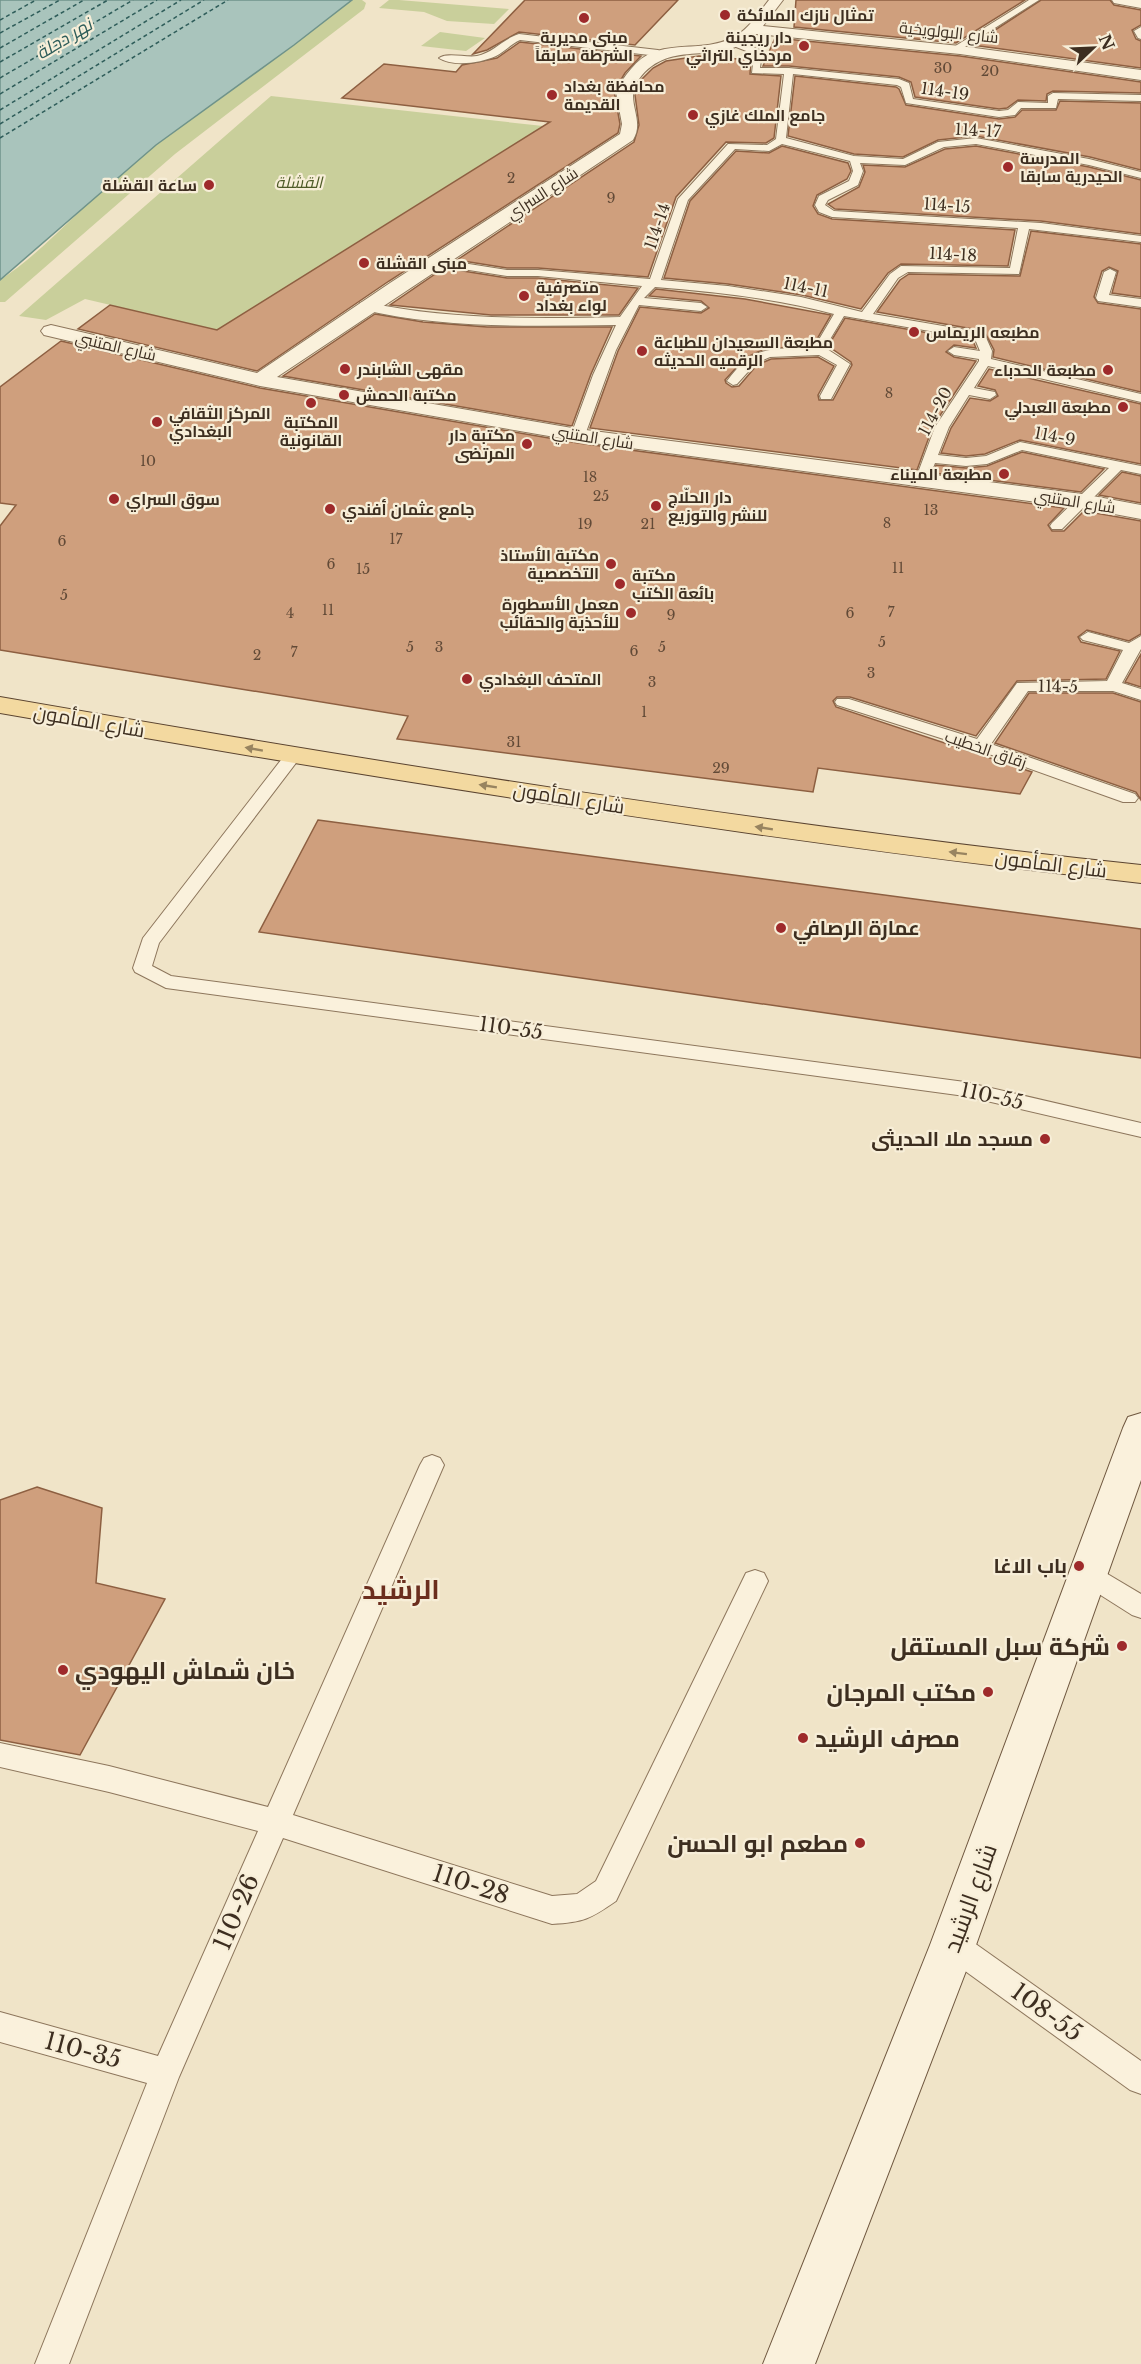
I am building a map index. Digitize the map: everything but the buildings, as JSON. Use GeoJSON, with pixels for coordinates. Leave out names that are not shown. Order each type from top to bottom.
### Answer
{"type":"FeatureCollection","features":[{"type":"Feature","properties":{"kind":"main road","name":"شارع المأمون"},"geometry":{"type":"LineString","coordinates":[[0,705],[294,755],[806,834],[1141,874]]}},
{"type":"Feature","properties":{"kind":"street"},"geometry":{"type":"LineString","coordinates":[[658,53],[680,49],[710,48],[734,43],[753,29],[776,0]]}},
{"type":"Feature","properties":{"kind":"street"},"geometry":{"type":"LineString","coordinates":[[1119,0],[1141,4]]}},
{"type":"Feature","properties":{"kind":"street","name":"شارع البولويخية"},"geometry":{"type":"LineString","coordinates":[[753,29],[954,50],[1141,75]]}},
{"type":"Feature","properties":{"kind":"street","name":"شارع السراي"},"geometry":{"type":"LineString","coordinates":[[260,380],[357,312],[438,262],[627,137],[631,128],[624,93],[634,73],[658,53]]}},
{"type":"Feature","properties":{"kind":"street","name":"شارع المتنبي"},"geometry":{"type":"LineString","coordinates":[[51,331],[260,380],[578,435],[922,479],[1082,501],[1141,512]]}},
{"type":"Feature","properties":{"kind":"street","name":"شارع الرشيد"},"geometry":{"type":"LineString","coordinates":[[789,2364],[953,1945],[1141,1428]]}},
{"type":"Feature","properties":{"kind":"lane"},"geometry":{"type":"LineString","coordinates":[[954,50],[1035,0]]}},
{"type":"Feature","properties":{"kind":"lane"},"geometry":{"type":"LineString","coordinates":[[1141,30],[1139,31],[1141,36]]}},
{"type":"Feature","properties":{"kind":"lane"},"geometry":{"type":"LineString","coordinates":[[444,58],[458,60],[486,56],[498,51],[509,40],[519,37],[658,53]]}},
{"type":"Feature","properties":{"kind":"lane","name":"114-19"},"geometry":{"type":"LineString","coordinates":[[734,43],[759,53],[755,71],[789,71],[899,82],[906,86],[909,101],[999,114],[1011,113],[1018,105],[1053,106],[1053,96],[1141,98]]}},
{"type":"Feature","properties":{"kind":"lane"},"geometry":{"type":"LineString","coordinates":[[781,140],[789,71]]}},
{"type":"Feature","properties":{"kind":"lane","name":"114-17"},"geometry":{"type":"LineString","coordinates":[[781,140],[854,159],[905,162],[942,144],[976,141],[1089,162],[1141,175]]}},
{"type":"Feature","properties":{"kind":"lane","name":"114-14"},"geometry":{"type":"LineString","coordinates":[[578,435],[622,321],[648,284],[655,281],[683,199],[732,146],[769,148],[781,140]]}},
{"type":"Feature","properties":{"kind":"lane","name":"114-15"},"geometry":{"type":"LineString","coordinates":[[854,159],[858,171],[854,183],[823,198],[820,205],[823,210],[831,214],[1072,229],[1141,239]]}},
{"type":"Feature","properties":{"kind":"lane","name":"114-18"},"geometry":{"type":"LineString","coordinates":[[865,316],[894,276],[905,268],[1015,272],[1024,226]]}},
{"type":"Feature","properties":{"kind":"lane","name":"114-11"},"geometry":{"type":"LineString","coordinates":[[438,262],[507,273],[538,273],[728,290],[801,301],[842,312],[981,336],[985,359]]}},
{"type":"Feature","properties":{"kind":"lane"},"geometry":{"type":"LineString","coordinates":[[1110,272],[1102,298],[1141,303]]}},
{"type":"Feature","properties":{"kind":"lane"},"geometry":{"type":"LineString","coordinates":[[635,302],[700,307]]}},
{"type":"Feature","properties":{"kind":"lane"},"geometry":{"type":"LineString","coordinates":[[357,312],[459,322],[622,321]]}},
{"type":"Feature","properties":{"kind":"lane"},"geometry":{"type":"LineString","coordinates":[[821,351],[820,346],[842,312]]}},
{"type":"Feature","properties":{"kind":"lane"},"geometry":{"type":"LineString","coordinates":[[734,381],[752,360],[768,353],[821,351],[844,364],[826,396]]}},
{"type":"Feature","properties":{"kind":"lane"},"geometry":{"type":"LineString","coordinates":[[954,351],[1141,398]]}},
{"type":"Feature","properties":{"kind":"lane","name":"114-20"},"geometry":{"type":"LineString","coordinates":[[922,479],[942,427],[985,359]]}},
{"type":"Feature","properties":{"kind":"lane"},"geometry":{"type":"LineString","coordinates":[[964,390],[990,395]]}},
{"type":"Feature","properties":{"kind":"lane","name":"114-9"},"geometry":{"type":"LineString","coordinates":[[930,458],[958,462],[983,462],[996,459],[1020,446],[1141,470]]}},
{"type":"Feature","properties":{"kind":"lane"},"geometry":{"type":"LineString","coordinates":[[1056,526],[1118,466]]}},
{"type":"Feature","properties":{"kind":"lane"},"geometry":{"type":"LineString","coordinates":[[1088,637],[1137,644],[1113,686],[1131,690],[1141,696]]}},
{"type":"Feature","properties":{"kind":"lane","name":"114-5"},"geometry":{"type":"LineString","coordinates":[[981,746],[1023,686],[1113,686]]}},
{"type":"Feature","properties":{"kind":"lane","name":"زقاق الخطيب"},"geometry":{"type":"LineString","coordinates":[[843,702],[981,746],[1129,798]]}},
{"type":"Feature","properties":{"kind":"lane","name":"110-55"},"geometry":{"type":"LineString","coordinates":[[294,755],[150,942],[142,968],[166,982],[965,1089],[1141,1130]]}},
{"type":"Feature","properties":{"kind":"lane","name":"110-26"},"geometry":{"type":"LineString","coordinates":[[52,2364],[166,2073],[432,1465]]}},
{"type":"Feature","properties":{"kind":"lane"},"geometry":{"type":"LineString","coordinates":[[1089,1574],[1141,1607]]}},
{"type":"Feature","properties":{"kind":"lane","name":"110-28"},"geometry":{"type":"LineString","coordinates":[[0,1755],[109,1779],[274,1822],[552,1910],[581,1908],[606,1891],[755,1581]]}},
{"type":"Feature","properties":{"kind":"lane","name":"108-55"},"geometry":{"type":"LineString","coordinates":[[953,1945],[1141,2079]]}},
{"type":"Feature","properties":{"kind":"lane","name":"110-35"},"geometry":{"type":"LineString","coordinates":[[0,2027],[166,2073]]}},
{"type":"Feature","properties":{"kind":"green space"},"geometry":{"type":"Polygon","coordinates":[[[352,0],[362,0],[366,3],[364,9],[175,154],[5,302],[0,302],[0,280],[49,241],[110,183],[181,125],[352,0]]]}},
{"type":"Feature","properties":{"kind":"green space"},"geometry":{"type":"Polygon","coordinates":[[[389,0],[509,9],[494,24],[447,21],[424,12],[379,8],[389,0]]]}},
{"type":"Feature","properties":{"kind":"green space"},"geometry":{"type":"Polygon","coordinates":[[[440,32],[485,38],[466,51],[421,46],[440,32]]]}},
{"type":"Feature","properties":{"kind":"green space","name":"القشلة"},"geometry":{"type":"Polygon","coordinates":[[[271,96],[543,126],[217,330],[85,299],[46,320],[19,316],[271,96]]]}},
{"type":"Feature","properties":{"kind":"water","name":"نهر دجلة"},"geometry":{"type":"Polygon","coordinates":[[[0,0],[352,0],[156,145],[0,280],[0,0]]]}},
{"type":"Feature","properties":{"kind":"ferry route"},"geometry":{"type":"LineString","coordinates":[[0,20],[36,0]]}},
{"type":"Feature","properties":{"kind":"ferry route"},"geometry":{"type":"LineString","coordinates":[[0,33],[60,0]]}},
{"type":"Feature","properties":{"kind":"ferry route"},"geometry":{"type":"LineString","coordinates":[[0,48],[84,0]]}},
{"type":"Feature","properties":{"kind":"ferry route"},"geometry":{"type":"LineString","coordinates":[[0,62],[108,0]]}},
{"type":"Feature","properties":{"kind":"ferry route"},"geometry":{"type":"LineString","coordinates":[[0,78],[133,0]]}},
{"type":"Feature","properties":{"kind":"ferry route"},"geometry":{"type":"LineString","coordinates":[[0,94],[157,0]]}},
{"type":"Feature","properties":{"kind":"ferry route"},"geometry":{"type":"LineString","coordinates":[[0,110],[181,0]]}},
{"type":"Feature","properties":{"kind":"ferry route"},"geometry":{"type":"LineString","coordinates":[[0,124],[204,0]]}},
{"type":"Feature","properties":{"kind":"ferry route"},"geometry":{"type":"LineString","coordinates":[[0,138],[228,0]]}},
{"type":"Feature","properties":{"kind":"place","name":"تمثال نازك الملائكة"},"geometry":{"type":"Point","coordinates":[725,15]}},
{"type":"Feature","properties":{"kind":"place","name":"مبنى مديرية الشرطة سابقاً"},"geometry":{"type":"Point","coordinates":[584,18]}},
{"type":"Feature","properties":{"kind":"place","name":"دار ريجينة مردخاي التراثي"},"geometry":{"type":"Point","coordinates":[804,46]}},
{"type":"Feature","properties":{"kind":"place","name":"محافظة بغداد القديمة"},"geometry":{"type":"Point","coordinates":[552,95]}},
{"type":"Feature","properties":{"kind":"place","name":"جامع الملك غازي"},"geometry":{"type":"Point","coordinates":[693,115]}},
{"type":"Feature","properties":{"kind":"place","name":"المدرسة الحيدرية سابقا"},"geometry":{"type":"Point","coordinates":[1008,167]}},
{"type":"Feature","properties":{"kind":"place","name":"ساعة القشلة"},"geometry":{"type":"Point","coordinates":[209,185]}},
{"type":"Feature","properties":{"kind":"place","name":"مبنى القشلة"},"geometry":{"type":"Point","coordinates":[364,263]}},
{"type":"Feature","properties":{"kind":"place","name":"متصرفية لواء بغداد"},"geometry":{"type":"Point","coordinates":[524,296]}},
{"type":"Feature","properties":{"kind":"place","name":"مطبعه الريماس"},"geometry":{"type":"Point","coordinates":[914,332]}},
{"type":"Feature","properties":{"kind":"place","name":"مطبعة السعيدان للطباعة الرقميه الحديثه"},"geometry":{"type":"Point","coordinates":[642,351]}},
{"type":"Feature","properties":{"kind":"place","name":"مقهى الشابندر"},"geometry":{"type":"Point","coordinates":[345,369]}},
{"type":"Feature","properties":{"kind":"place","name":"مطبعة الحدباء"},"geometry":{"type":"Point","coordinates":[1108,370]}},
{"type":"Feature","properties":{"kind":"place","name":"مكتبة الحمش"},"geometry":{"type":"Point","coordinates":[344,395]}},
{"type":"Feature","properties":{"kind":"place","name":"المكتبة القانونية"},"geometry":{"type":"Point","coordinates":[311,403]}},
{"type":"Feature","properties":{"kind":"place","name":"مطبعة العبدلي"},"geometry":{"type":"Point","coordinates":[1123,407]}},
{"type":"Feature","properties":{"kind":"place","name":"المركز الثقافي البغدادي"},"geometry":{"type":"Point","coordinates":[157,422]}},
{"type":"Feature","properties":{"kind":"place","name":"مكتبة دار المرتضى"},"geometry":{"type":"Point","coordinates":[527,444]}},
{"type":"Feature","properties":{"kind":"place","name":"مطبعة الميناء"},"geometry":{"type":"Point","coordinates":[1004,474]}},
{"type":"Feature","properties":{"kind":"place","name":"سوق السراي"},"geometry":{"type":"Point","coordinates":[114,499]}},
{"type":"Feature","properties":{"kind":"place","name":"دار الحلّاج للنشر والتوزيع"},"geometry":{"type":"Point","coordinates":[656,506]}},
{"type":"Feature","properties":{"kind":"place","name":"جامع عثمان أفندي"},"geometry":{"type":"Point","coordinates":[330,509]}},
{"type":"Feature","properties":{"kind":"place","name":"مكتبة الأستاذ التخصصية"},"geometry":{"type":"Point","coordinates":[611,564]}},
{"type":"Feature","properties":{"kind":"place","name":"مكتبة بائعة الكتب"},"geometry":{"type":"Point","coordinates":[620,584]}},
{"type":"Feature","properties":{"kind":"place","name":"معمل الأسطورة للأحذية والحقائب"},"geometry":{"type":"Point","coordinates":[631,613]}},
{"type":"Feature","properties":{"kind":"place","name":"المتحف البغدادي"},"geometry":{"type":"Point","coordinates":[467,679]}},
{"type":"Feature","properties":{"kind":"place","name":"عمارة الرصافي"},"geometry":{"type":"Point","coordinates":[781,928]}},
{"type":"Feature","properties":{"kind":"place","name":"مسجد ملا الحديثى"},"geometry":{"type":"Point","coordinates":[1045,1139]}},
{"type":"Feature","properties":{"kind":"place","name":"باب الاغا"},"geometry":{"type":"Point","coordinates":[1079,1566]}},
{"type":"Feature","properties":{"kind":"place","name":"شركة سبل المستقل"},"geometry":{"type":"Point","coordinates":[1122,1646]}},
{"type":"Feature","properties":{"kind":"place","name":"خان شماش اليهودي"},"geometry":{"type":"Point","coordinates":[63,1670]}},
{"type":"Feature","properties":{"kind":"place","name":"مكتب المرجان"},"geometry":{"type":"Point","coordinates":[988,1692]}},
{"type":"Feature","properties":{"kind":"place","name":"مصرف الرشيد"},"geometry":{"type":"Point","coordinates":[803,1738]}},
{"type":"Feature","properties":{"kind":"place","name":"مطعم ابو الحسن"},"geometry":{"type":"Point","coordinates":[860,1843]}},
{"type":"Feature","properties":{"kind":"district","name":"الرشيد"},"geometry":{"type":"Point","coordinates":[401,1589]}}]}
